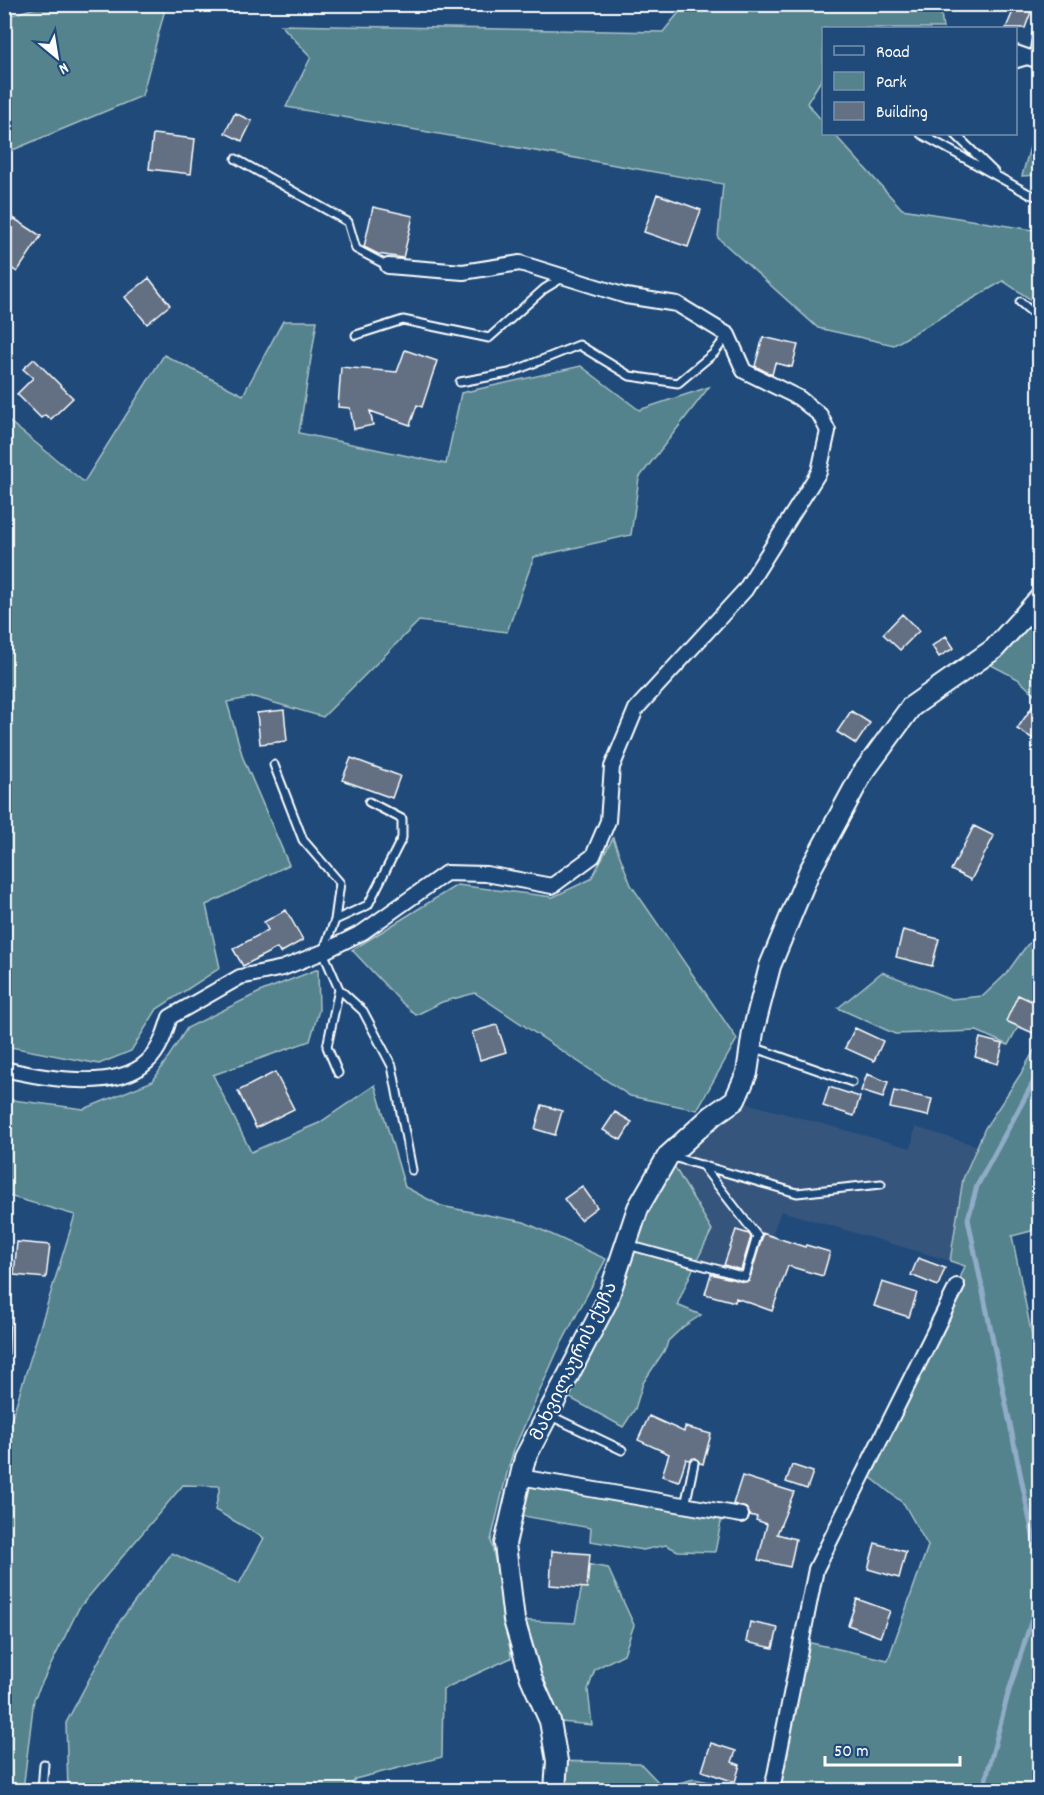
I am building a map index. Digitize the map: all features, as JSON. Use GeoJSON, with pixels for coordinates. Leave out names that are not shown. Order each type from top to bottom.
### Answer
{"type":"FeatureCollection","features":[{"type":"Feature","properties":{"kind":"street"},"geometry":{"type":"LineString","coordinates":[[1017,53],[1036,58]]}},
{"type":"Feature","properties":{"kind":"street"},"geometry":{"type":"LineString","coordinates":[[4,1069],[45,1078],[74,1081],[114,1077],[134,1072],[149,1061],[164,1038],[170,1017],[240,977],[283,968],[323,952],[363,932],[446,873],[486,874],[552,886],[593,856],[608,821],[612,767],[636,709],[745,590],[819,472],[828,431],[820,415],[799,398],[744,371],[728,335],[677,304],[626,296],[520,263],[463,272],[388,266]]}},
{"type":"Feature","properties":{"kind":"street","name":"მახვილაურის ქუჩა"},"geometry":{"type":"LineString","coordinates":[[555,1791],[557,1761],[550,1721],[531,1678],[514,1620],[505,1545],[525,1458],[607,1301],[638,1208],[668,1156],[712,1116],[735,1100],[747,1072],[770,966],[809,872],[862,774],[911,707],[994,649],[1040,598]]}},
{"type":"Feature","properties":{"kind":"street"},"geometry":{"type":"LineString","coordinates":[[772,1791],[816,1569],[957,1286]]}},
{"type":"Feature","properties":{"kind":"street"},"geometry":{"type":"LineString","coordinates":[[520,1477],[741,1515]]}},
{"type":"Feature","properties":{"kind":"lane"},"geometry":{"type":"LineString","coordinates":[[1017,64],[1036,58],[1040,14]]}},
{"type":"Feature","properties":{"kind":"lane"},"geometry":{"type":"LineString","coordinates":[[923,135],[1029,194],[1040,197]]}},
{"type":"Feature","properties":{"kind":"lane"},"geometry":{"type":"LineString","coordinates":[[957,135],[1000,178]]}},
{"type":"Feature","properties":{"kind":"lane"},"geometry":{"type":"LineString","coordinates":[[236,159],[348,222],[356,249],[388,266]]}},
{"type":"Feature","properties":{"kind":"lane"},"geometry":{"type":"LineString","coordinates":[[356,335],[403,320],[489,338],[544,289],[564,276]]}},
{"type":"Feature","properties":{"kind":"lane"},"geometry":{"type":"LineString","coordinates":[[1020,302],[1040,319]]}},
{"type":"Feature","properties":{"kind":"lane"},"geometry":{"type":"LineString","coordinates":[[460,382],[509,373],[579,345],[630,376],[678,383],[714,353],[728,335]]}},
{"type":"Feature","properties":{"kind":"lane"},"geometry":{"type":"LineString","coordinates":[[274,765],[303,840],[340,883],[335,920],[323,952],[339,989],[363,1011],[392,1066],[412,1170]]}},
{"type":"Feature","properties":{"kind":"lane"},"geometry":{"type":"LineString","coordinates":[[335,920],[368,905],[402,838],[402,819],[369,802]]}},
{"type":"Feature","properties":{"kind":"lane"},"geometry":{"type":"LineString","coordinates":[[338,1072],[327,1047],[339,989]]}},
{"type":"Feature","properties":{"kind":"lane"},"geometry":{"type":"LineString","coordinates":[[751,1047],[852,1082]]}},
{"type":"Feature","properties":{"kind":"lane"},"geometry":{"type":"LineString","coordinates":[[668,1156],[798,1193],[881,1184]]}},
{"type":"Feature","properties":{"kind":"lane"},"geometry":{"type":"LineString","coordinates":[[626,1244],[745,1277],[757,1236],[702,1166]]}},
{"type":"Feature","properties":{"kind":"lane"},"geometry":{"type":"LineString","coordinates":[[4,1353],[6,1287]]}},
{"type":"Feature","properties":{"kind":"lane"},"geometry":{"type":"LineString","coordinates":[[548,1415],[622,1450]]}},
{"type":"Feature","properties":{"kind":"lane"},"geometry":{"type":"LineString","coordinates":[[685,1506],[694,1463]]}},
{"type":"Feature","properties":{"kind":"lane"},"geometry":{"type":"LineString","coordinates":[[42,1791],[44,1764]]}},
{"type":"Feature","properties":{"kind":"shaded area"},"geometry":{"type":"Polygon","coordinates":[[[735,1100],[911,1148],[915,1127],[978,1146],[963,1179],[950,1261],[781,1211],[755,1281],[695,1264],[668,1156],[735,1100]]]}},
{"type":"Feature","properties":{"kind":"green space"},"geometry":{"type":"Polygon","coordinates":[[[45,5],[164,5],[164,13],[142,96],[5,155],[5,17],[45,5]]]}},
{"type":"Feature","properties":{"kind":"green space"},"geometry":{"type":"Polygon","coordinates":[[[685,5],[940,5],[943,27],[822,27],[822,79],[807,103],[822,121],[822,135],[835,135],[902,209],[1039,231],[1039,305],[1003,281],[894,345],[818,328],[718,238],[723,184],[286,107],[311,57],[281,25],[663,32],[685,5]]]}},
{"type":"Feature","properties":{"kind":"green space"},"geometry":{"type":"Polygon","coordinates":[[[1039,115],[1039,175],[1022,176],[1039,115]]]}},
{"type":"Feature","properties":{"kind":"green space"},"geometry":{"type":"Polygon","coordinates":[[[283,321],[317,321],[299,433],[446,464],[461,393],[581,366],[639,410],[709,387],[639,478],[631,535],[534,557],[507,632],[419,621],[323,717],[254,697],[227,702],[243,758],[289,865],[206,905],[220,968],[157,1009],[131,1051],[99,1064],[5,1046],[5,418],[84,482],[164,355],[243,395],[283,321]]]}},
{"type":"Feature","properties":{"kind":"green space"},"geometry":{"type":"Polygon","coordinates":[[[1039,598],[1039,694],[1035,695],[1018,679],[980,659],[1039,598]]]}},
{"type":"Feature","properties":{"kind":"green space"},"geometry":{"type":"Polygon","coordinates":[[[613,838],[631,885],[737,1039],[697,1110],[630,1096],[475,993],[442,1002],[416,1015],[352,950],[457,885],[553,897],[591,879],[613,838]]]}},
{"type":"Feature","properties":{"kind":"green space"},"geometry":{"type":"Polygon","coordinates":[[[1039,937],[1039,989],[1008,1045],[977,1031],[895,1034],[838,1008],[882,972],[951,999],[983,996],[1006,974],[1027,945],[1039,937]]]}},
{"type":"Feature","properties":{"kind":"green space"},"geometry":{"type":"Polygon","coordinates":[[[318,969],[319,1010],[310,1041],[213,1075],[251,1152],[319,1123],[375,1085],[405,1187],[441,1206],[524,1222],[606,1259],[557,1352],[514,1449],[491,1540],[508,1624],[511,1658],[443,1689],[442,1757],[355,1779],[349,1790],[68,1790],[66,1723],[120,1621],[172,1553],[239,1584],[264,1538],[215,1510],[220,1486],[183,1485],[79,1608],[34,1699],[23,1790],[5,1790],[5,1440],[75,1215],[5,1195],[5,1099],[84,1109],[153,1081],[187,1028],[262,991],[318,969]]]}},
{"type":"Feature","properties":{"kind":"green space"},"geometry":{"type":"Polygon","coordinates":[[[1039,1042],[1039,1220],[1031,1231],[1012,1236],[1039,1371],[1039,1790],[772,1790],[802,1641],[888,1660],[928,1546],[904,1504],[864,1472],[965,1266],[950,1261],[963,1179],[985,1128],[1039,1042]]]}},
{"type":"Feature","properties":{"kind":"green space"},"geometry":{"type":"Polygon","coordinates":[[[668,1156],[712,1230],[677,1305],[701,1315],[668,1341],[666,1348],[643,1383],[635,1409],[623,1427],[559,1392],[668,1156]]]}},
{"type":"Feature","properties":{"kind":"green space"},"geometry":{"type":"Polygon","coordinates":[[[520,1477],[723,1512],[715,1552],[678,1551],[666,1545],[643,1550],[590,1541],[591,1528],[512,1514],[520,1477]]]}},
{"type":"Feature","properties":{"kind":"green space"},"geometry":{"type":"Polygon","coordinates":[[[586,1564],[608,1568],[634,1625],[624,1654],[595,1669],[588,1690],[592,1725],[550,1721],[514,1620],[575,1623],[586,1564]]]}},
{"type":"Feature","properties":{"kind":"green space"},"geometry":{"type":"Polygon","coordinates":[[[557,1761],[640,1763],[663,1787],[694,1779],[752,1790],[555,1790],[557,1761]]]}},
{"type":"Feature","properties":{"kind":"building"},"geometry":{"type":"Polygon","coordinates":[[[1016,4],[1034,4],[1025,28],[1006,27],[1016,4]]]}},
{"type":"Feature","properties":{"kind":"building"},"geometry":{"type":"Polygon","coordinates":[[[235,113],[252,121],[242,141],[225,133],[235,113]]]}},
{"type":"Feature","properties":{"kind":"building"},"geometry":{"type":"Polygon","coordinates":[[[153,134],[195,139],[191,174],[149,169],[153,134]]]}},
{"type":"Feature","properties":{"kind":"building"},"geometry":{"type":"Polygon","coordinates":[[[657,194],[701,210],[688,247],[644,232],[657,194]]]}},
{"type":"Feature","properties":{"kind":"building"},"geometry":{"type":"Polygon","coordinates":[[[373,207],[413,216],[403,258],[378,254],[364,247],[373,207]]]}},
{"type":"Feature","properties":{"kind":"building"},"geometry":{"type":"Polygon","coordinates":[[[4,212],[41,236],[17,272],[4,263],[4,212]]]}},
{"type":"Feature","properties":{"kind":"building"},"geometry":{"type":"Polygon","coordinates":[[[149,278],[170,305],[147,324],[125,297],[149,278]]]}},
{"type":"Feature","properties":{"kind":"building"},"geometry":{"type":"Polygon","coordinates":[[[763,337],[798,345],[792,367],[775,363],[772,375],[755,366],[763,337]]]}},
{"type":"Feature","properties":{"kind":"building"},"geometry":{"type":"Polygon","coordinates":[[[405,350],[437,361],[422,407],[417,405],[410,425],[370,411],[373,425],[354,429],[350,408],[338,407],[341,367],[397,372],[405,350]]]}},
{"type":"Feature","properties":{"kind":"building"},"geometry":{"type":"Polygon","coordinates":[[[34,359],[73,398],[51,419],[45,415],[41,418],[17,394],[33,378],[23,369],[34,359]]]}},
{"type":"Feature","properties":{"kind":"building"},"geometry":{"type":"Polygon","coordinates":[[[902,614],[919,631],[900,650],[883,634],[902,614]]]}},
{"type":"Feature","properties":{"kind":"building"},"geometry":{"type":"Polygon","coordinates":[[[946,636],[954,648],[939,657],[932,646],[946,636]]]}},
{"type":"Feature","properties":{"kind":"building"},"geometry":{"type":"Polygon","coordinates":[[[1040,695],[1040,743],[1017,729],[1040,695]]]}},
{"type":"Feature","properties":{"kind":"building"},"geometry":{"type":"Polygon","coordinates":[[[284,710],[287,741],[260,744],[257,713],[284,710]]]}},
{"type":"Feature","properties":{"kind":"building"},"geometry":{"type":"Polygon","coordinates":[[[851,711],[870,723],[856,744],[837,732],[851,711]]]}},
{"type":"Feature","properties":{"kind":"building"},"geometry":{"type":"Polygon","coordinates":[[[351,758],[400,776],[392,798],[342,780],[351,758]]]}},
{"type":"Feature","properties":{"kind":"building"},"geometry":{"type":"Polygon","coordinates":[[[974,826],[994,836],[971,880],[951,870],[974,826]]]}},
{"type":"Feature","properties":{"kind":"building"},"geometry":{"type":"Polygon","coordinates":[[[286,910],[303,940],[280,953],[277,948],[243,966],[233,949],[268,930],[264,922],[286,910]]]}},
{"type":"Feature","properties":{"kind":"building"},"geometry":{"type":"Polygon","coordinates":[[[903,930],[939,939],[932,966],[896,957],[903,930]]]}},
{"type":"Feature","properties":{"kind":"building"},"geometry":{"type":"Polygon","coordinates":[[[1018,995],[1040,1005],[1040,1036],[1006,1021],[1018,995]]]}},
{"type":"Feature","properties":{"kind":"building"},"geometry":{"type":"Polygon","coordinates":[[[497,1025],[506,1052],[480,1060],[472,1032],[497,1025]]]}},
{"type":"Feature","properties":{"kind":"building"},"geometry":{"type":"Polygon","coordinates":[[[855,1028],[883,1041],[874,1061],[845,1048],[855,1028]]]}},
{"type":"Feature","properties":{"kind":"building"},"geometry":{"type":"Polygon","coordinates":[[[980,1038],[1003,1044],[998,1064],[975,1057],[980,1038]]]}},
{"type":"Feature","properties":{"kind":"building"},"geometry":{"type":"Polygon","coordinates":[[[275,1072],[294,1109],[256,1128],[238,1091],[275,1072]]]}},
{"type":"Feature","properties":{"kind":"building"},"geometry":{"type":"Polygon","coordinates":[[[867,1074],[888,1082],[883,1098],[861,1091],[867,1074]]]}},
{"type":"Feature","properties":{"kind":"building"},"geometry":{"type":"Polygon","coordinates":[[[829,1087],[860,1097],[854,1116],[823,1106],[829,1087]]]}},
{"type":"Feature","properties":{"kind":"building"},"geometry":{"type":"Polygon","coordinates":[[[894,1091],[932,1099],[928,1116],[890,1108],[894,1091]]]}},
{"type":"Feature","properties":{"kind":"building"},"geometry":{"type":"Polygon","coordinates":[[[542,1105],[562,1111],[555,1135],[535,1129],[542,1105]]]}},
{"type":"Feature","properties":{"kind":"building"},"geometry":{"type":"Polygon","coordinates":[[[615,1112],[632,1122],[621,1140],[603,1130],[615,1112]]]}},
{"type":"Feature","properties":{"kind":"building"},"geometry":{"type":"Polygon","coordinates":[[[582,1186],[597,1207],[580,1220],[564,1199],[582,1186]]]}},
{"type":"Feature","properties":{"kind":"building"},"geometry":{"type":"Polygon","coordinates":[[[736,1230],[749,1234],[751,1237],[741,1270],[724,1265],[736,1230]]]}},
{"type":"Feature","properties":{"kind":"building"},"geometry":{"type":"Polygon","coordinates":[[[762,1233],[805,1247],[806,1245],[830,1252],[823,1276],[788,1266],[772,1311],[736,1298],[735,1302],[705,1294],[711,1274],[744,1282],[749,1281],[762,1233]]]}},
{"type":"Feature","properties":{"kind":"building"},"geometry":{"type":"Polygon","coordinates":[[[17,1242],[50,1245],[46,1278],[14,1275],[17,1242]]]}},
{"type":"Feature","properties":{"kind":"building"},"geometry":{"type":"Polygon","coordinates":[[[918,1258],[945,1268],[938,1286],[911,1275],[918,1258]]]}},
{"type":"Feature","properties":{"kind":"building"},"geometry":{"type":"Polygon","coordinates":[[[882,1282],[917,1293],[909,1317],[874,1306],[882,1282]]]}},
{"type":"Feature","properties":{"kind":"building"},"geometry":{"type":"Polygon","coordinates":[[[649,1416],[684,1432],[685,1427],[711,1434],[703,1464],[696,1458],[686,1459],[679,1481],[662,1476],[669,1454],[638,1440],[649,1416]]]}},
{"type":"Feature","properties":{"kind":"building"},"geometry":{"type":"Polygon","coordinates":[[[792,1465],[813,1472],[807,1489],[786,1482],[792,1465]]]}},
{"type":"Feature","properties":{"kind":"building"},"geometry":{"type":"Polygon","coordinates":[[[742,1476],[794,1492],[777,1534],[796,1539],[790,1567],[758,1560],[767,1524],[756,1520],[757,1517],[750,1515],[746,1508],[733,1504],[742,1476]]]}},
{"type":"Feature","properties":{"kind":"building"},"geometry":{"type":"Polygon","coordinates":[[[875,1543],[906,1552],[899,1578],[868,1569],[875,1543]]]}},
{"type":"Feature","properties":{"kind":"building"},"geometry":{"type":"Polygon","coordinates":[[[552,1551],[590,1554],[587,1588],[550,1585],[552,1551]]]}},
{"type":"Feature","properties":{"kind":"building"},"geometry":{"type":"Polygon","coordinates":[[[857,1599],[890,1611],[880,1637],[848,1625],[857,1599]]]}},
{"type":"Feature","properties":{"kind":"building"},"geometry":{"type":"Polygon","coordinates":[[[750,1622],[778,1628],[773,1648],[746,1642],[750,1622]]]}},
{"type":"Feature","properties":{"kind":"building"},"geometry":{"type":"Polygon","coordinates":[[[711,1743],[736,1751],[732,1762],[740,1765],[735,1782],[702,1771],[711,1743]]]}},
{"type":"Feature","properties":{"kind":"waterway"},"geometry":{"type":"LineString","coordinates":[[1040,1070],[977,1186],[968,1219],[1040,1570]]}},
{"type":"Feature","properties":{"kind":"waterway"},"geometry":{"type":"LineString","coordinates":[[983,1790],[1008,1694],[1040,1594]]}}]}
